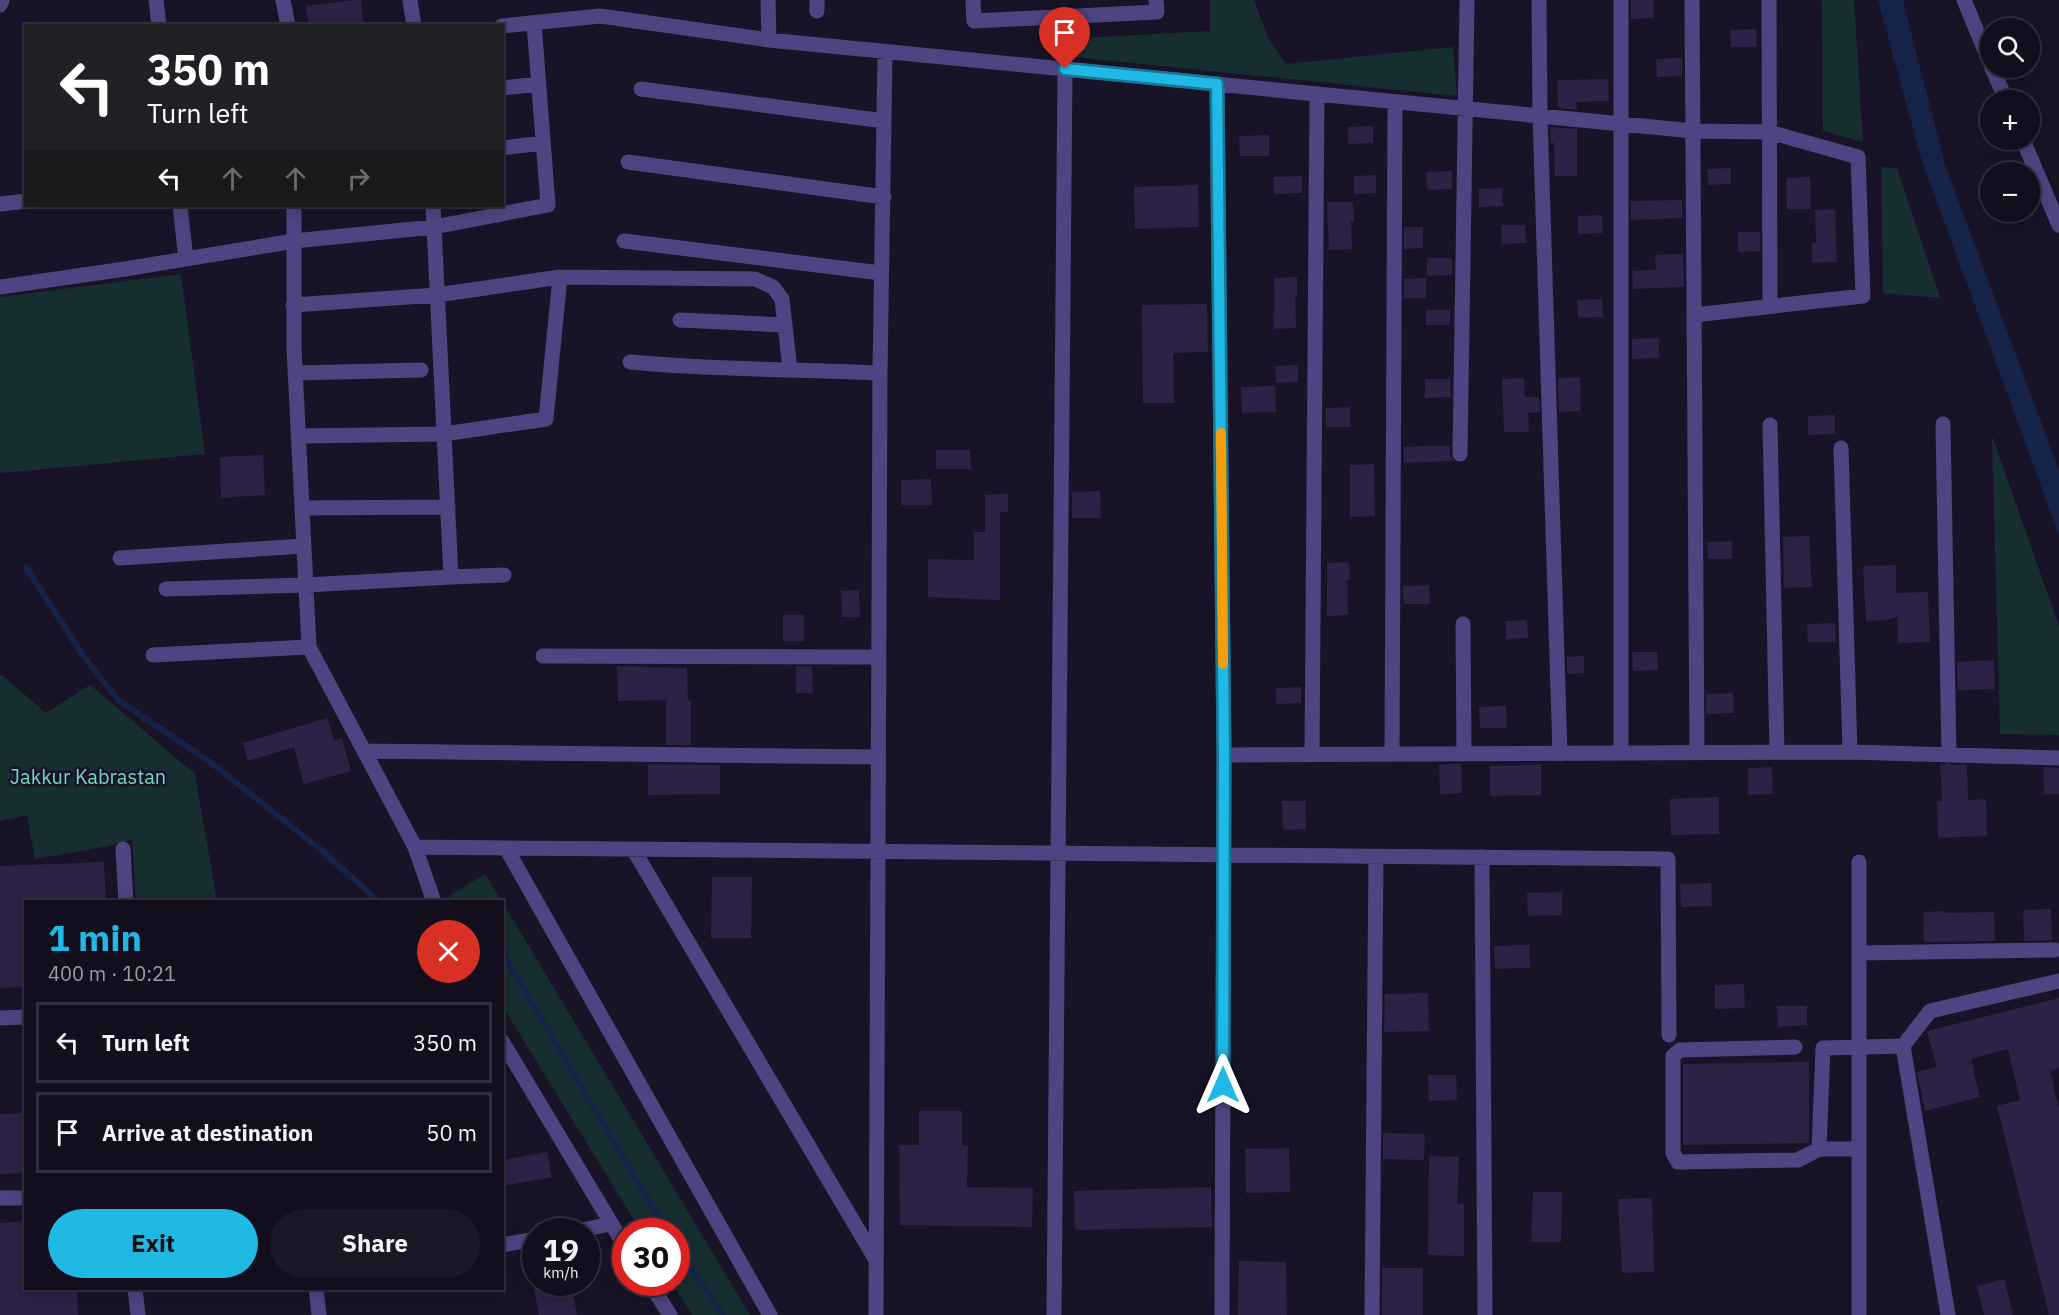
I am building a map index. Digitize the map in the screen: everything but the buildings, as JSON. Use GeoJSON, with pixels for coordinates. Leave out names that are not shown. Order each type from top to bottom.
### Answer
{"type":"FeatureCollection","features":[{"type":"Feature","properties":{"kind":"street"},"geometry":{"type":"LineString","coordinates":[[0,5],[2,0]]}},
{"type":"Feature","properties":{"kind":"street"},"geometry":{"type":"LineString","coordinates":[[156,0],[159,24]]}},
{"type":"Feature","properties":{"kind":"street"},"geometry":{"type":"LineString","coordinates":[[283,0],[288,24]]}},
{"type":"Feature","properties":{"kind":"street"},"geometry":{"type":"LineString","coordinates":[[410,0],[414,24]]}},
{"type":"Feature","properties":{"kind":"street"},"geometry":{"type":"LineString","coordinates":[[768,0],[769,40]]}},
{"type":"Feature","properties":{"kind":"street"},"geometry":{"type":"LineString","coordinates":[[973,0],[974,21],[1157,12],[1156,0]]}},
{"type":"Feature","properties":{"kind":"street"},"geometry":{"type":"LineString","coordinates":[[1460,454],[1467,0]]}},
{"type":"Feature","properties":{"kind":"street"},"geometry":{"type":"LineString","coordinates":[[1539,0],[1540,116],[1560,754]]}},
{"type":"Feature","properties":{"kind":"street"},"geometry":{"type":"LineString","coordinates":[[1621,0],[1621,753]]}},
{"type":"Feature","properties":{"kind":"street"},"geometry":{"type":"LineString","coordinates":[[1692,0],[1697,753]]}},
{"type":"Feature","properties":{"kind":"street"},"geometry":{"type":"LineString","coordinates":[[1769,0],[1770,306]]}},
{"type":"Feature","properties":{"kind":"street"},"geometry":{"type":"LineString","coordinates":[[1964,0],[1980,39]]}},
{"type":"Feature","properties":{"kind":"street"},"geometry":{"type":"LineString","coordinates":[[504,26],[600,16],[769,40],[885,52],[1693,131],[1768,132],[1858,157],[1863,296],[1694,315]]}},
{"type":"Feature","properties":{"kind":"street"},"geometry":{"type":"LineString","coordinates":[[0,287],[294,241],[434,227],[548,205],[534,23]]}},
{"type":"Feature","properties":{"kind":"street"},"geometry":{"type":"LineString","coordinates":[[876,1315],[880,373],[885,52]]}},
{"type":"Feature","properties":{"kind":"street"},"geometry":{"type":"LineString","coordinates":[[1054,1315],[1065,69]]}},
{"type":"Feature","properties":{"kind":"street"},"geometry":{"type":"LineString","coordinates":[[504,88],[539,84]]}},
{"type":"Feature","properties":{"kind":"street"},"geometry":{"type":"LineString","coordinates":[[1217,84],[1224,755],[1222,1315]]}},
{"type":"Feature","properties":{"kind":"street"},"geometry":{"type":"LineString","coordinates":[[641,89],[884,122]]}},
{"type":"Feature","properties":{"kind":"street"},"geometry":{"type":"LineString","coordinates":[[1312,754],[1317,94]]}},
{"type":"Feature","properties":{"kind":"street"},"geometry":{"type":"LineString","coordinates":[[1392,754],[1395,102]]}},
{"type":"Feature","properties":{"kind":"street"},"geometry":{"type":"LineString","coordinates":[[504,148],[543,143]]}},
{"type":"Feature","properties":{"kind":"street"},"geometry":{"type":"LineString","coordinates":[[2027,150],[2059,225]]}},
{"type":"Feature","properties":{"kind":"street"},"geometry":{"type":"LineString","coordinates":[[628,162],[884,197]]}},
{"type":"Feature","properties":{"kind":"street"},"geometry":{"type":"LineString","coordinates":[[0,204],[24,201]]}},
{"type":"Feature","properties":{"kind":"street"},"geometry":{"type":"LineString","coordinates":[[180,207],[186,259]]}},
{"type":"Feature","properties":{"kind":"street"},"geometry":{"type":"LineString","coordinates":[[294,207],[295,373],[309,646],[415,847],[433,900]]}},
{"type":"Feature","properties":{"kind":"street"},"geometry":{"type":"LineString","coordinates":[[433,207],[451,577]]}},
{"type":"Feature","properties":{"kind":"street"},"geometry":{"type":"LineString","coordinates":[[624,241],[881,273]]}},
{"type":"Feature","properties":{"kind":"street"},"geometry":{"type":"LineString","coordinates":[[293,305],[437,295],[560,277],[755,279],[773,287],[782,298],[790,369]]}},
{"type":"Feature","properties":{"kind":"street"},"geometry":{"type":"LineString","coordinates":[[298,436],[444,434],[546,419],[560,277]]}},
{"type":"Feature","properties":{"kind":"street"},"geometry":{"type":"LineString","coordinates":[[680,320],[785,325]]}},
{"type":"Feature","properties":{"kind":"street"},"geometry":{"type":"LineString","coordinates":[[630,362],[686,368],[880,373]]}},
{"type":"Feature","properties":{"kind":"street"},"geometry":{"type":"LineString","coordinates":[[295,373],[421,370]]}},
{"type":"Feature","properties":{"kind":"street"},"geometry":{"type":"LineString","coordinates":[[1943,424],[1949,756]]}},
{"type":"Feature","properties":{"kind":"street"},"geometry":{"type":"LineString","coordinates":[[1770,425],[1777,752]]}},
{"type":"Feature","properties":{"kind":"street"},"geometry":{"type":"LineString","coordinates":[[1841,448],[1850,752]]}},
{"type":"Feature","properties":{"kind":"street"},"geometry":{"type":"LineString","coordinates":[[302,508],[448,507]]}},
{"type":"Feature","properties":{"kind":"street"},"geometry":{"type":"LineString","coordinates":[[120,558],[304,546]]}},
{"type":"Feature","properties":{"kind":"street"},"geometry":{"type":"LineString","coordinates":[[166,589],[504,575]]}},
{"type":"Feature","properties":{"kind":"street"},"geometry":{"type":"LineString","coordinates":[[1463,624],[1464,754]]}},
{"type":"Feature","properties":{"kind":"street"},"geometry":{"type":"LineString","coordinates":[[153,655],[309,646]]}},
{"type":"Feature","properties":{"kind":"street"},"geometry":{"type":"LineString","coordinates":[[543,656],[879,657]]}},
{"type":"Feature","properties":{"kind":"street"},"geometry":{"type":"LineString","coordinates":[[364,751],[878,757]]}},
{"type":"Feature","properties":{"kind":"street"},"geometry":{"type":"LineString","coordinates":[[1224,755],[1850,752],[2059,758]]}},
{"type":"Feature","properties":{"kind":"street"},"geometry":{"type":"LineString","coordinates":[[415,847],[1668,859],[1669,1035]]}},
{"type":"Feature","properties":{"kind":"street"},"geometry":{"type":"LineString","coordinates":[[506,848],[770,1315]]}},
{"type":"Feature","properties":{"kind":"street"},"geometry":{"type":"LineString","coordinates":[[123,849],[126,900]]}},
{"type":"Feature","properties":{"kind":"street"},"geometry":{"type":"LineString","coordinates":[[633,849],[877,1262]]}},
{"type":"Feature","properties":{"kind":"street"},"geometry":{"type":"LineString","coordinates":[[1372,1315],[1376,857]]}},
{"type":"Feature","properties":{"kind":"street"},"geometry":{"type":"LineString","coordinates":[[1482,857],[1485,1315]]}},
{"type":"Feature","properties":{"kind":"street"},"geometry":{"type":"LineString","coordinates":[[1859,862],[1859,1315]]}},
{"type":"Feature","properties":{"kind":"street"},"geometry":{"type":"LineString","coordinates":[[1859,953],[2055,950]]}},
{"type":"Feature","properties":{"kind":"street"},"geometry":{"type":"LineString","coordinates":[[1948,1315],[1903,1046],[1930,1011],[2059,981]]}},
{"type":"Feature","properties":{"kind":"street"},"geometry":{"type":"LineString","coordinates":[[0,1018],[24,1017]]}},
{"type":"Feature","properties":{"kind":"street"},"geometry":{"type":"LineString","coordinates":[[504,1044],[612,1227]]}},
{"type":"Feature","properties":{"kind":"street"},"geometry":{"type":"LineString","coordinates":[[1819,1149],[1823,1048],[1903,1046]]}},
{"type":"Feature","properties":{"kind":"street"},"geometry":{"type":"LineString","coordinates":[[1796,1047],[1680,1050],[1673,1056],[1673,1153],[1678,1162],[1797,1160],[1819,1149],[1859,1149]]}},
{"type":"Feature","properties":{"kind":"street"},"geometry":{"type":"LineString","coordinates":[[0,1198],[24,1198]]}},
{"type":"Feature","properties":{"kind":"street"},"geometry":{"type":"LineString","coordinates":[[600,1226],[610,1224]]}},
{"type":"Feature","properties":{"kind":"street"},"geometry":{"type":"LineString","coordinates":[[504,1245],[522,1241]]}},
{"type":"Feature","properties":{"kind":"street"},"geometry":{"type":"LineString","coordinates":[[135,1290],[138,1315]]}},
{"type":"Feature","properties":{"kind":"street"},"geometry":{"type":"LineString","coordinates":[[316,1290],[319,1315]]}},
{"type":"Feature","properties":{"kind":"street"},"geometry":{"type":"LineString","coordinates":[[658,1296],[670,1315]]}},
{"type":"Feature","properties":{"kind":"green space"},"geometry":{"type":"Polygon","coordinates":[[[1210,0],[1254,0],[1268,38],[1286,64],[1453,47],[1457,96],[1054,55],[1062,39],[1210,31],[1210,0]]]}},
{"type":"Feature","properties":{"kind":"green space"},"geometry":{"type":"Polygon","coordinates":[[[1822,0],[1854,0],[1863,142],[1823,131],[1822,0]]]}},
{"type":"Feature","properties":{"kind":"green space"},"geometry":{"type":"Polygon","coordinates":[[[1881,167],[1897,168],[1940,298],[1883,293],[1881,167]]]}},
{"type":"Feature","properties":{"kind":"green space"},"geometry":{"type":"Polygon","coordinates":[[[181,274],[205,454],[0,472],[0,297],[181,274]]]}},
{"type":"Feature","properties":{"kind":"green space"},"geometry":{"type":"Polygon","coordinates":[[[1992,436],[2059,626],[2059,735],[2000,734],[1992,436]]]}},
{"type":"Feature","properties":{"kind":"green space","name":"Jakkur Kabrastan"},"geometry":{"type":"Polygon","coordinates":[[[2,675],[46,713],[90,685],[195,774],[217,900],[136,900],[132,840],[35,859],[27,815],[0,821],[0,676],[2,675]]]}},
{"type":"Feature","properties":{"kind":"green space"},"geometry":{"type":"Polygon","coordinates":[[[485,874],[501,900],[450,900],[449,896],[485,874]]]}},
{"type":"Feature","properties":{"kind":"green space"},"geometry":{"type":"Polygon","coordinates":[[[504,905],[750,1315],[692,1315],[680,1296],[690,1296],[690,1218],[633,1218],[504,1009],[504,905]]]}},
{"type":"Feature","properties":{"kind":"water"},"geometry":{"type":"Polygon","coordinates":[[[1878,0],[1903,0],[1945,165],[2059,470],[2059,535],[1921,158],[1878,0]]]}},
{"type":"Feature","properties":{"kind":"waterway"},"geometry":{"type":"LineString","coordinates":[[26,567],[84,657],[118,700],[210,762],[320,849],[377,900]]}},
{"type":"Feature","properties":{"kind":"waterway"},"geometry":{"type":"LineString","coordinates":[[504,955],[659,1218]]}},
{"type":"Feature","properties":{"kind":"waterway"},"geometry":{"type":"LineString","coordinates":[[690,1267],[723,1315]]}},
{"type":"Feature","properties":{"kind":"slow traffic"},"geometry":{"type":"LineString","coordinates":[[1221,433],[1223,664]]}},
{"type":"Feature","properties":{"kind":"route"},"geometry":{"type":"LineString","coordinates":[[1065,69],[1217,84],[1224,755],[1223,1085]]}}]}
